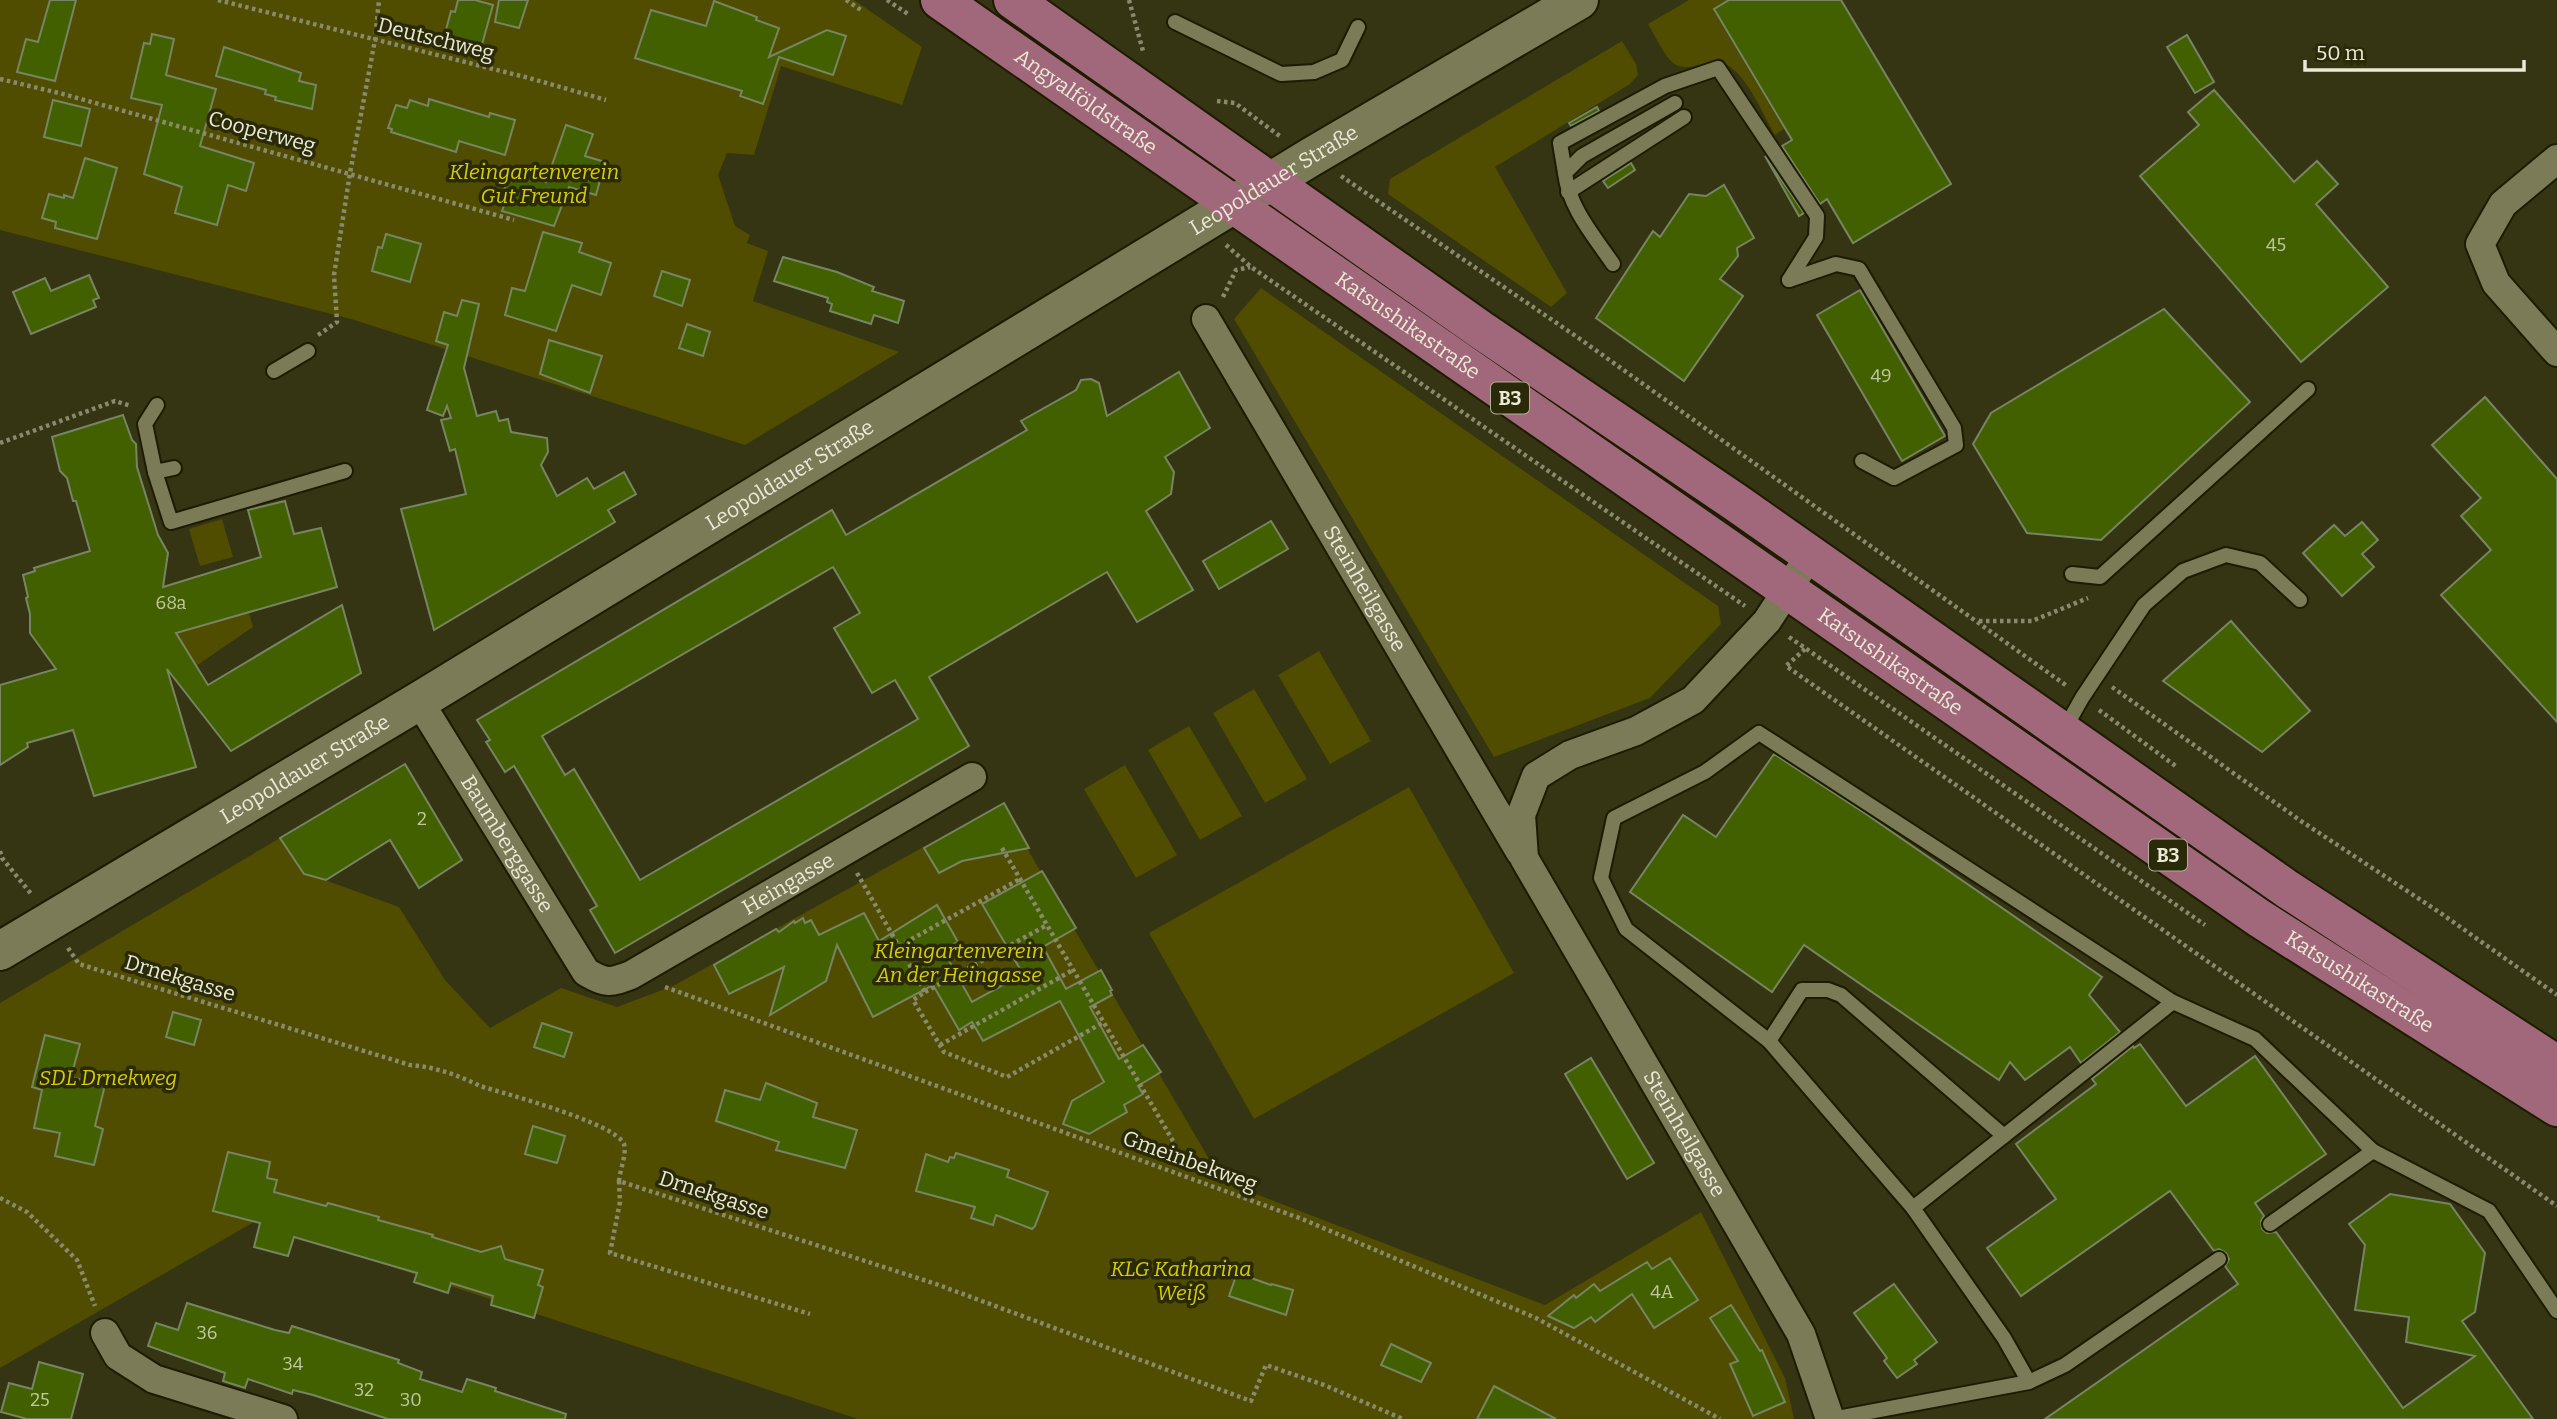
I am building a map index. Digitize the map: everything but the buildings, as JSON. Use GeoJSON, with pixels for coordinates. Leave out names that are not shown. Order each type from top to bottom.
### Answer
{"type":"FeatureCollection","features":[{"type":"Feature","properties":{"kind":"main road","name":"Angyalföldstraße"},"geometry":{"type":"LineString","coordinates":[[940,0],[1233,204]]}},
{"type":"Feature","properties":{"kind":"main road","name":"Angyalföldstraße"},"geometry":{"type":"LineString","coordinates":[[1013,0],[1271,181]]}},
{"type":"Feature","properties":{"kind":"main road","name":"Leopoldauer Straße"},"geometry":{"type":"LineString","coordinates":[[0,951],[419,701],[1271,181],[1579,0]]}},
{"type":"Feature","properties":{"kind":"main road","name":"Katsushikastraße"},"geometry":{"type":"LineString","coordinates":[[1271,181],[1481,330],[1811,555],[2287,889],[2557,1065]]}},
{"type":"Feature","properties":{"kind":"main road","name":"Katsushikastraße"},"geometry":{"type":"LineString","coordinates":[[1233,204],[1777,606],[2557,1107]]}},
{"type":"Feature","properties":{"kind":"street"},"geometry":{"type":"LineString","coordinates":[[2557,159],[2503,204],[2480,244],[2497,283],[2557,352]]}},
{"type":"Feature","properties":{"kind":"street","name":"Steinheilgasse"},"geometry":{"type":"LineString","coordinates":[[1206,319],[1801,1334],[1831,1419]]}},
{"type":"Feature","properties":{"kind":"street","name":"Steinheilgasse"},"geometry":{"type":"LineString","coordinates":[[1524,858],[1521,815],[1536,776],[1570,755],[1636,731],[1693,700],[1777,606],[1811,555]]}},
{"type":"Feature","properties":{"kind":"street","name":"Baumberggasse"},"geometry":{"type":"LineString","coordinates":[[419,701],[586,972],[601,981]]}},
{"type":"Feature","properties":{"kind":"street","name":"Heingasse"},"geometry":{"type":"LineString","coordinates":[[601,981],[614,981],[631,975],[972,777]]}},
{"type":"Feature","properties":{"kind":"street"},"geometry":{"type":"LineString","coordinates":[[105,1333],[118,1356],[154,1379],[283,1419]]}},
{"type":"Feature","properties":{"kind":"lane"},"geometry":{"type":"LineString","coordinates":[[1175,22],[1282,74],[1314,72],[1342,60],[1358,27]]}},
{"type":"Feature","properties":{"kind":"lane"},"geometry":{"type":"LineString","coordinates":[[1613,264],[1572,202],[1560,144],[1665,86],[1718,68],[1817,216],[1816,237],[1789,280],[1836,264],[1859,269],[1954,428],[1956,445],[1894,478],[1862,461]]}},
{"type":"Feature","properties":{"kind":"lane"},"geometry":{"type":"LineString","coordinates":[[1565,173],[1582,156],[1675,103]]}},
{"type":"Feature","properties":{"kind":"lane"},"geometry":{"type":"LineString","coordinates":[[1568,192],[1684,117]]}},
{"type":"Feature","properties":{"kind":"lane"},"geometry":{"type":"LineString","coordinates":[[274,370],[308,351]]}},
{"type":"Feature","properties":{"kind":"lane"},"geometry":{"type":"LineString","coordinates":[[2072,574],[2100,576],[2308,388]]}},
{"type":"Feature","properties":{"kind":"lane"},"geometry":{"type":"LineString","coordinates":[[157,405],[145,424],[155,472],[171,522],[345,471]]}},
{"type":"Feature","properties":{"kind":"lane"},"geometry":{"type":"LineString","coordinates":[[155,472],[174,468]]}},
{"type":"Feature","properties":{"kind":"lane"},"geometry":{"type":"LineString","coordinates":[[2063,731],[2144,605],[2183,571],[2226,555],[2260,563],[2300,600]]}},
{"type":"Feature","properties":{"kind":"lane"},"geometry":{"type":"LineString","coordinates":[[2029,1382],[2004,1339],[1913,1208],[1769,1041],[1626,929],[1601,878],[1614,818],[1705,772],[1759,733],[2173,1002],[2255,1039],[2373,1151],[2489,1211],[2557,1311]]}},
{"type":"Feature","properties":{"kind":"lane"},"geometry":{"type":"LineString","coordinates":[[1769,1041],[1802,990],[1828,990],[1841,995],[2004,1136]]}},
{"type":"Feature","properties":{"kind":"lane"},"geometry":{"type":"LineString","coordinates":[[1913,1208],[2173,1002]]}},
{"type":"Feature","properties":{"kind":"lane"},"geometry":{"type":"LineString","coordinates":[[2270,1224],[2373,1151]]}},
{"type":"Feature","properties":{"kind":"lane"},"geometry":{"type":"LineString","coordinates":[[1831,1419],[2029,1382],[2064,1365],[2219,1259]]}},
{"type":"Feature","properties":{"kind":"path","name":"Deutschweg"},"geometry":{"type":"LineString","coordinates":[[218,0],[606,100]]}},
{"type":"Feature","properties":{"kind":"path"},"geometry":{"type":"LineString","coordinates":[[316,336],[337,322],[334,275],[375,40],[379,0]]}},
{"type":"Feature","properties":{"kind":"path"},"geometry":{"type":"LineString","coordinates":[[846,0],[861,10]]}},
{"type":"Feature","properties":{"kind":"path"},"geometry":{"type":"LineString","coordinates":[[1129,0],[1144,55]]}},
{"type":"Feature","properties":{"kind":"path","name":"Cooperweg"},"geometry":{"type":"LineString","coordinates":[[0,79],[63,93],[514,220]]}},
{"type":"Feature","properties":{"kind":"path"},"geometry":{"type":"LineString","coordinates":[[1311,157],[1558,323],[2178,768]]}},
{"type":"Feature","properties":{"kind":"path"},"geometry":{"type":"LineString","coordinates":[[1220,239],[1251,267],[1777,606],[1805,649],[1812,654]]}},
{"type":"Feature","properties":{"kind":"path"},"geometry":{"type":"LineString","coordinates":[[1206,319],[1223,297],[1236,270],[1251,267]]}},
{"type":"Feature","properties":{"kind":"path"},"geometry":{"type":"LineString","coordinates":[[0,443],[115,401],[140,409],[157,405]]}},
{"type":"Feature","properties":{"kind":"path"},"geometry":{"type":"LineString","coordinates":[[1976,621],[2032,621],[2095,595]]}},
{"type":"Feature","properties":{"kind":"path"},"geometry":{"type":"LineString","coordinates":[[1805,649],[1786,666],[2557,1206]]}},
{"type":"Feature","properties":{"kind":"path"},"geometry":{"type":"LineString","coordinates":[[2096,676],[2301,821],[2439,912],[2557,995]]}},
{"type":"Feature","properties":{"kind":"path"},"geometry":{"type":"LineString","coordinates":[[1002,848],[1173,1141]]}},
{"type":"Feature","properties":{"kind":"path"},"geometry":{"type":"LineString","coordinates":[[0,851],[2,858],[53,919]]}},
{"type":"Feature","properties":{"kind":"path"},"geometry":{"type":"LineString","coordinates":[[844,851],[925,992]]}},
{"type":"Feature","properties":{"kind":"path"},"geometry":{"type":"LineString","coordinates":[[899,946],[1020,879]]}},
{"type":"Feature","properties":{"kind":"path","name":"Drnekgasse"},"geometry":{"type":"LineString","coordinates":[[53,919],[79,964],[410,1065],[427,1066],[451,1073],[480,1086],[596,1124],[620,1136],[626,1147],[620,1181],[936,1284],[1251,1401],[1266,1365],[1324,1385],[1403,1419]]}},
{"type":"Feature","properties":{"kind":"path"},"geometry":{"type":"LineString","coordinates":[[1046,925],[913,1000],[944,1052],[1007,1077],[1104,1023]]}},
{"type":"Feature","properties":{"kind":"path"},"geometry":{"type":"LineString","coordinates":[[940,1045],[1073,970]]}},
{"type":"Feature","properties":{"kind":"path","name":"Gmeinbekweg"},"geometry":{"type":"LineString","coordinates":[[631,975],[1302,1219],[1536,1318],[1720,1419]]}},
{"type":"Feature","properties":{"kind":"path"},"geometry":{"type":"LineString","coordinates":[[620,1181],[620,1202],[610,1253],[810,1314]]}},
{"type":"Feature","properties":{"kind":"path"},"geometry":{"type":"LineString","coordinates":[[0,1198],[27,1212],[77,1260],[105,1333]]}},
{"type":"Feature","properties":{"kind":"green space","name":"Kleingartenverein Gut Freund"},"geometry":{"type":"Polygon","coordinates":[[[0,0],[854,0],[922,47],[902,105],[781,66],[754,155],[727,153],[718,175],[735,226],[750,235],[747,243],[768,251],[753,301],[899,352],[745,445],[351,319],[0,230],[0,0]]]}},
{"type":"Feature","properties":{"kind":"green space"},"geometry":{"type":"Polygon","coordinates":[[[1689,0],[1728,0],[1713,10],[1784,129],[1775,135],[1743,80],[1729,66],[1715,62],[1679,66],[1666,55],[1648,24],[1689,0]]]}},
{"type":"Feature","properties":{"kind":"green space"},"geometry":{"type":"Polygon","coordinates":[[[1622,41],[1636,64],[1638,75],[1630,84],[1495,167],[1567,293],[1551,307],[1388,194],[1390,179],[1622,41]]]}},
{"type":"Feature","properties":{"kind":"green space"},"geometry":{"type":"Polygon","coordinates":[[[1261,288],[1718,606],[1721,624],[1650,698],[1494,757],[1234,319],[1261,288]]]}},
{"type":"Feature","properties":{"kind":"green space"},"geometry":{"type":"Polygon","coordinates":[[[222,519],[233,557],[200,566],[189,529],[222,519]]]}},
{"type":"Feature","properties":{"kind":"green space"},"geometry":{"type":"Polygon","coordinates":[[[235,566],[253,627],[196,666],[176,633],[235,616],[221,569],[235,566]]]}},
{"type":"Feature","properties":{"kind":"green space"},"geometry":{"type":"Polygon","coordinates":[[[1319,651],[1371,741],[1330,764],[1278,675],[1319,651]]]}},
{"type":"Feature","properties":{"kind":"green space"},"geometry":{"type":"Polygon","coordinates":[[[1254,689],[1307,779],[1265,803],[1213,713],[1254,689]]]}},
{"type":"Feature","properties":{"kind":"green space"},"geometry":{"type":"Polygon","coordinates":[[[1189,726],[1242,816],[1200,840],[1148,750],[1189,726]]]}},
{"type":"Feature","properties":{"kind":"green space"},"geometry":{"type":"Polygon","coordinates":[[[1125,765],[1177,855],[1136,878],[1084,789],[1125,765]]]}},
{"type":"Feature","properties":{"kind":"green space"},"geometry":{"type":"Polygon","coordinates":[[[1409,787],[1514,973],[1254,1119],[1149,933],[1409,787]]]}},
{"type":"Feature","properties":{"kind":"green space"},"geometry":{"type":"Polygon","coordinates":[[[1001,804],[1222,1181],[1545,1305],[1701,1212],[1785,1378],[1794,1419],[858,1419],[254,1222],[0,1368],[0,1003],[280,838],[303,872],[399,907],[445,980],[490,1028],[561,988],[617,1007],[673,986],[1001,804]]]}},
{"type":"Feature","properties":{"kind":"park label","name":"Kleingartenverein An der Heingasse"},"geometry":{"type":"Point","coordinates":[959,963]}},
{"type":"Feature","properties":{"kind":"park label","name":"SDL Drnekweg"},"geometry":{"type":"Point","coordinates":[108,1078]}},
{"type":"Feature","properties":{"kind":"park label","name":"KLG Katharina Weiß"},"geometry":{"type":"Point","coordinates":[1181,1281]}}]}
